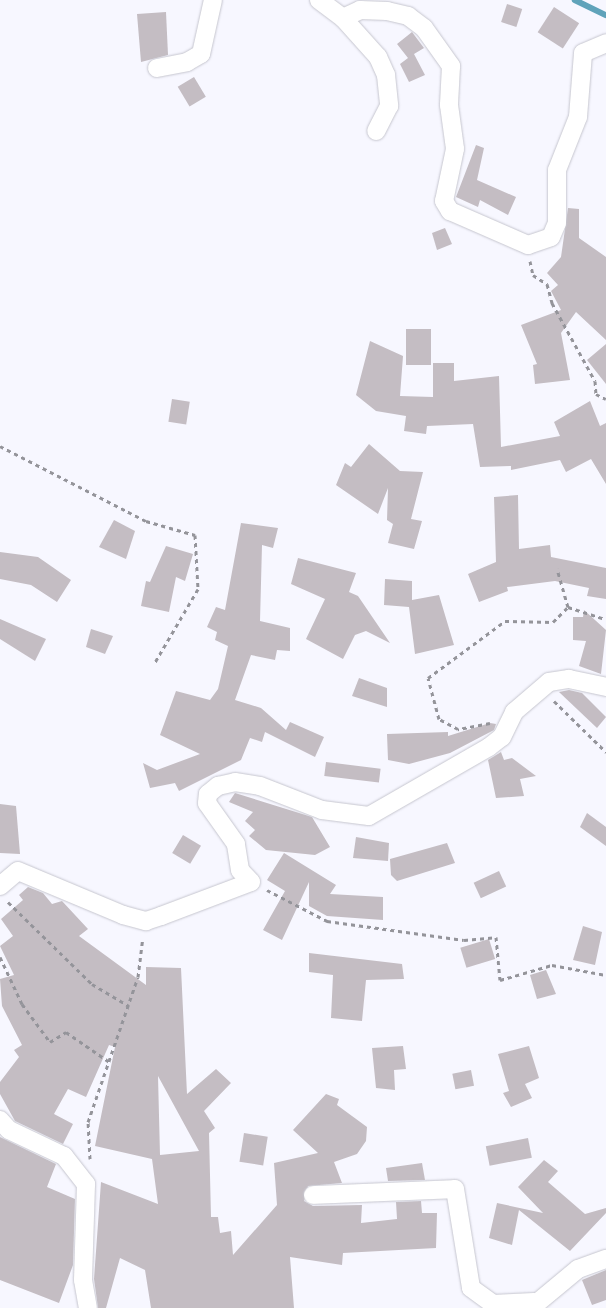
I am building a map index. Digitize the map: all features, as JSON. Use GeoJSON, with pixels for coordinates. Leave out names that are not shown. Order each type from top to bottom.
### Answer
{"type":"FeatureCollection","features":[{"type":"Feature","properties":{"kind":"street"},"geometry":{"type":"LineString","coordinates":[[157,68],[187,62],[201,54],[213,0]]}},
{"type":"Feature","properties":{"kind":"street"},"geometry":{"type":"LineString","coordinates":[[319,0],[343,18],[378,57],[386,75],[389,106],[376,131]]}},
{"type":"Feature","properties":{"kind":"street"},"geometry":{"type":"LineString","coordinates":[[343,18],[360,10],[387,11],[408,16],[424,28],[451,66],[449,105],[455,149],[444,201],[450,211],[528,245],[551,237],[557,222],[557,170],[578,117],[583,53],[606,43]]}},
{"type":"Feature","properties":{"kind":"street"},"geometry":{"type":"LineString","coordinates":[[0,886],[7,876],[18,871],[146,921],[251,882],[240,870],[232,836],[206,803],[208,794],[218,786],[235,782],[260,786],[322,810],[369,816],[489,747],[502,737],[510,720],[537,690],[549,682],[568,679],[606,687]]}},
{"type":"Feature","properties":{"kind":"street"},"geometry":{"type":"LineString","coordinates":[[0,1120],[9,1130],[64,1156],[79,1170],[86,1184],[83,1280],[88,1308]]}},
{"type":"Feature","properties":{"kind":"street"},"geometry":{"type":"LineString","coordinates":[[313,1194],[455,1189],[471,1288],[493,1304],[533,1305],[578,1268],[606,1258]]}},
{"type":"Feature","properties":{"kind":"path"},"geometry":{"type":"LineString","coordinates":[[528,245],[533,274],[547,284],[552,303],[594,381],[596,394],[606,399]]}},
{"type":"Feature","properties":{"kind":"path"},"geometry":{"type":"LineString","coordinates":[[0,446],[146,521],[195,535],[198,589],[154,664]]}},
{"type":"Feature","properties":{"kind":"path"},"geometry":{"type":"LineString","coordinates":[[557,568],[568,607]]}},
{"type":"Feature","properties":{"kind":"path"},"geometry":{"type":"LineString","coordinates":[[568,607],[606,619]]}},
{"type":"Feature","properties":{"kind":"path"},"geometry":{"type":"LineString","coordinates":[[510,720],[451,726],[439,719],[428,678],[504,621],[553,622],[568,607]]}},
{"type":"Feature","properties":{"kind":"path"},"geometry":{"type":"LineString","coordinates":[[537,690],[562,706],[606,752]]}},
{"type":"Feature","properties":{"kind":"path"},"geometry":{"type":"LineString","coordinates":[[251,882],[327,921],[464,940],[496,937],[500,980],[552,965],[606,975]]}},
{"type":"Feature","properties":{"kind":"path"},"geometry":{"type":"LineString","coordinates":[[0,900],[14,904],[50,948],[92,984],[129,1006]]}},
{"type":"Feature","properties":{"kind":"path"},"geometry":{"type":"LineString","coordinates":[[79,1170],[90,1175],[88,1122],[111,1064],[129,1006],[146,921]]}},
{"type":"Feature","properties":{"kind":"path"},"geometry":{"type":"LineString","coordinates":[[0,957],[22,1004],[50,1042],[66,1032],[111,1064]]}},
{"type":"Feature","properties":{"kind":"building"},"geometry":{"type":"Polygon","coordinates":[[[507,4],[522,9],[516,27],[501,22],[507,4]]]}},
{"type":"Feature","properties":{"kind":"building"},"geometry":{"type":"Polygon","coordinates":[[[554,7],[579,23],[563,48],[538,32],[554,7]]]}},
{"type":"Feature","properties":{"kind":"building"},"geometry":{"type":"Polygon","coordinates":[[[166,12],[168,55],[141,62],[137,14],[166,12]]]}},
{"type":"Feature","properties":{"kind":"building"},"geometry":{"type":"Polygon","coordinates":[[[412,32],[424,48],[414,54],[425,75],[409,82],[400,64],[408,58],[397,44],[412,32]]]}},
{"type":"Feature","properties":{"kind":"building"},"geometry":{"type":"Polygon","coordinates":[[[194,77],[206,97],[190,107],[178,87],[194,77]]]}},
{"type":"Feature","properties":{"kind":"building"},"geometry":{"type":"Polygon","coordinates":[[[476,145],[484,148],[477,180],[516,197],[508,215],[480,200],[478,207],[456,197],[476,145]]]}},
{"type":"Feature","properties":{"kind":"building"},"geometry":{"type":"Polygon","coordinates":[[[568,208],[579,209],[579,238],[606,257],[606,340],[576,312],[561,333],[570,380],[535,384],[533,365],[537,364],[521,325],[561,310],[551,291],[558,285],[547,273],[561,257],[568,208]]]}},
{"type":"Feature","properties":{"kind":"building"},"geometry":{"type":"Polygon","coordinates":[[[445,228],[452,244],[437,250],[432,233],[445,228]]]}},
{"type":"Feature","properties":{"kind":"building"},"geometry":{"type":"Polygon","coordinates":[[[406,329],[431,329],[431,365],[406,365],[406,329]]]}},
{"type":"Feature","properties":{"kind":"building"},"geometry":{"type":"Polygon","coordinates":[[[370,341],[403,356],[400,396],[433,397],[433,363],[454,363],[454,381],[499,376],[501,447],[560,436],[554,422],[590,401],[600,426],[606,423],[606,484],[591,459],[566,472],[560,460],[511,470],[511,466],[480,467],[473,424],[427,426],[426,434],[404,431],[406,416],[376,411],[356,395],[370,341]]]}},
{"type":"Feature","properties":{"kind":"building"},"geometry":{"type":"Polygon","coordinates":[[[606,344],[606,384],[587,360],[606,344]]]}},
{"type":"Feature","properties":{"kind":"building"},"geometry":{"type":"Polygon","coordinates":[[[172,399],[190,402],[186,425],[168,422],[172,399]]]}},
{"type":"Feature","properties":{"kind":"building"},"geometry":{"type":"Polygon","coordinates":[[[369,444],[400,471],[423,472],[411,519],[422,521],[414,549],[388,543],[393,524],[387,520],[388,488],[378,514],[336,485],[345,463],[351,467],[369,444]]]}},
{"type":"Feature","properties":{"kind":"building"},"geometry":{"type":"Polygon","coordinates":[[[518,495],[519,549],[550,545],[551,557],[606,568],[606,599],[587,596],[589,588],[555,581],[507,587],[508,591],[479,602],[468,574],[496,562],[494,497],[518,495]]]}},
{"type":"Feature","properties":{"kind":"building"},"geometry":{"type":"Polygon","coordinates":[[[114,520],[135,531],[126,559],[99,547],[114,520]]]}},
{"type":"Feature","properties":{"kind":"building"},"geometry":{"type":"Polygon","coordinates":[[[241,523],[278,528],[273,548],[262,545],[260,621],[290,628],[290,651],[277,650],[275,660],[251,655],[235,700],[261,708],[286,730],[290,722],[324,737],[315,757],[265,732],[262,742],[250,738],[241,760],[179,791],[175,783],[150,788],[143,763],[157,770],[200,754],[160,735],[176,691],[210,700],[218,689],[228,646],[215,640],[217,632],[207,627],[216,607],[225,610],[241,523]]]}},
{"type":"Feature","properties":{"kind":"building"},"geometry":{"type":"Polygon","coordinates":[[[166,546],[193,554],[185,581],[176,577],[169,612],[141,606],[146,581],[150,582],[166,546]]]}},
{"type":"Feature","properties":{"kind":"building"},"geometry":{"type":"Polygon","coordinates":[[[0,552],[38,557],[71,580],[57,602],[31,585],[0,579],[0,552]]]}},
{"type":"Feature","properties":{"kind":"building"},"geometry":{"type":"Polygon","coordinates":[[[298,558],[356,573],[349,592],[358,596],[390,643],[366,631],[355,635],[343,659],[306,639],[325,599],[291,584],[298,558]]]}},
{"type":"Feature","properties":{"kind":"building"},"geometry":{"type":"Polygon","coordinates":[[[385,579],[412,581],[412,600],[439,595],[454,645],[415,654],[409,607],[384,605],[385,579]]]}},
{"type":"Feature","properties":{"kind":"building"},"geometry":{"type":"Polygon","coordinates":[[[584,610],[606,630],[601,674],[579,666],[586,641],[573,640],[573,617],[583,617],[584,610]]]}},
{"type":"Feature","properties":{"kind":"building"},"geometry":{"type":"Polygon","coordinates":[[[0,619],[46,639],[35,661],[0,639],[0,619]]]}},
{"type":"Feature","properties":{"kind":"building"},"geometry":{"type":"Polygon","coordinates":[[[91,629],[113,636],[105,654],[86,647],[91,629]]]}},
{"type":"Feature","properties":{"kind":"building"},"geometry":{"type":"Polygon","coordinates":[[[359,678],[387,688],[387,707],[352,696],[359,678]]]}},
{"type":"Feature","properties":{"kind":"building"},"geometry":{"type":"Polygon","coordinates":[[[569,690],[582,693],[606,717],[597,728],[559,692],[569,690]]]}},
{"type":"Feature","properties":{"kind":"building"},"geometry":{"type":"Polygon","coordinates":[[[490,723],[496,724],[494,730],[450,753],[409,764],[388,760],[387,734],[448,732],[448,736],[490,723]]]}},
{"type":"Feature","properties":{"kind":"building"},"geometry":{"type":"Polygon","coordinates":[[[501,752],[504,760],[512,758],[536,776],[520,779],[524,796],[496,798],[488,760],[501,752]]]}},
{"type":"Feature","properties":{"kind":"building"},"geometry":{"type":"Polygon","coordinates":[[[326,762],[381,769],[379,783],[324,776],[326,762]]]}},
{"type":"Feature","properties":{"kind":"building"},"geometry":{"type":"Polygon","coordinates":[[[235,793],[312,817],[330,847],[315,855],[266,850],[249,836],[255,830],[245,821],[253,812],[229,802],[235,793]]]}},
{"type":"Feature","properties":{"kind":"building"},"geometry":{"type":"Polygon","coordinates":[[[0,804],[16,806],[20,854],[0,853],[0,804]]]}},
{"type":"Feature","properties":{"kind":"building"},"geometry":{"type":"Polygon","coordinates":[[[587,813],[606,827],[606,846],[580,827],[587,813]]]}},
{"type":"Feature","properties":{"kind":"building"},"geometry":{"type":"Polygon","coordinates":[[[183,835],[201,846],[190,864],[172,853],[183,835]]]}},
{"type":"Feature","properties":{"kind":"building"},"geometry":{"type":"Polygon","coordinates":[[[356,837],[389,843],[388,861],[353,858],[356,837]]]}},
{"type":"Feature","properties":{"kind":"building"},"geometry":{"type":"Polygon","coordinates":[[[447,843],[455,863],[397,881],[391,875],[390,859],[447,843]]]}},
{"type":"Feature","properties":{"kind":"building"},"geometry":{"type":"Polygon","coordinates":[[[284,853],[336,885],[330,894],[383,897],[383,920],[327,916],[309,906],[309,882],[282,940],[263,930],[285,891],[267,880],[284,853]]]}},
{"type":"Feature","properties":{"kind":"building"},"geometry":{"type":"Polygon","coordinates":[[[499,871],[506,886],[481,898],[474,883],[499,871]]]}},
{"type":"Feature","properties":{"kind":"building"},"geometry":{"type":"Polygon","coordinates":[[[28,887],[43,893],[52,904],[62,901],[88,929],[79,936],[146,985],[146,967],[181,968],[187,1094],[216,1069],[231,1083],[204,1111],[215,1128],[209,1133],[211,1217],[218,1217],[220,1233],[231,1231],[233,1255],[277,1205],[274,1163],[318,1153],[293,1130],[326,1094],[339,1099],[337,1105],[367,1127],[366,1141],[357,1154],[334,1162],[342,1183],[308,1186],[304,1201],[313,1206],[362,1205],[361,1223],[397,1219],[396,1202],[421,1201],[422,1213],[437,1213],[436,1248],[343,1253],[342,1265],[290,1257],[294,1308],[151,1308],[145,1270],[120,1258],[106,1308],[98,1308],[94,1279],[101,1182],[158,1204],[152,1159],[95,1146],[115,1047],[109,1045],[86,1097],[68,1089],[54,1114],[73,1124],[63,1144],[15,1121],[0,1094],[0,1082],[19,1057],[14,1050],[22,1045],[2,1006],[0,979],[14,975],[0,946],[13,936],[1,919],[23,900],[19,895],[28,887]],[[158,1076],[160,1155],[199,1151],[158,1076]]]}},
{"type":"Feature","properties":{"kind":"building"},"geometry":{"type":"Polygon","coordinates":[[[583,926],[602,932],[595,965],[573,960],[583,926]]]}},
{"type":"Feature","properties":{"kind":"building"},"geometry":{"type":"Polygon","coordinates":[[[489,939],[495,959],[466,968],[460,948],[489,939]]]}},
{"type":"Feature","properties":{"kind":"building"},"geometry":{"type":"Polygon","coordinates":[[[309,953],[402,964],[404,979],[366,980],[362,1021],[331,1018],[333,975],[309,972],[309,953]]]}},
{"type":"Feature","properties":{"kind":"building"},"geometry":{"type":"Polygon","coordinates":[[[546,970],[556,994],[537,999],[530,975],[546,970]]]}},
{"type":"Feature","properties":{"kind":"building"},"geometry":{"type":"Polygon","coordinates":[[[403,1046],[406,1069],[394,1070],[395,1090],[376,1088],[372,1048],[403,1046]]]}},
{"type":"Feature","properties":{"kind":"building"},"geometry":{"type":"Polygon","coordinates":[[[529,1046],[539,1078],[525,1084],[532,1098],[511,1107],[503,1093],[509,1091],[498,1054],[529,1046]]]}},
{"type":"Feature","properties":{"kind":"building"},"geometry":{"type":"Polygon","coordinates":[[[471,1070],[474,1086],[455,1089],[452,1074],[471,1070]]]}},
{"type":"Feature","properties":{"kind":"building"},"geometry":{"type":"Polygon","coordinates":[[[244,1133],[268,1137],[263,1165],[239,1162],[244,1133]]]}},
{"type":"Feature","properties":{"kind":"building"},"geometry":{"type":"Polygon","coordinates":[[[0,1137],[56,1164],[47,1187],[75,1199],[73,1265],[59,1303],[0,1280],[0,1137]]]}},
{"type":"Feature","properties":{"kind":"building"},"geometry":{"type":"Polygon","coordinates":[[[528,1138],[532,1158],[490,1166],[486,1146],[528,1138]]]}},
{"type":"Feature","properties":{"kind":"building"},"geometry":{"type":"Polygon","coordinates":[[[544,1160],[558,1171],[548,1182],[585,1214],[606,1208],[606,1213],[570,1251],[519,1210],[512,1245],[489,1238],[497,1203],[543,1213],[518,1187],[544,1160]]]}},
{"type":"Feature","properties":{"kind":"building"},"geometry":{"type":"Polygon","coordinates":[[[422,1163],[425,1180],[388,1181],[386,1168],[422,1163]]]}},
{"type":"Feature","properties":{"kind":"building"},"geometry":{"type":"Polygon","coordinates":[[[606,1270],[606,1300],[592,1305],[582,1280],[606,1270]]]}},
{"type":"Feature","properties":{"kind":"waterway"},"geometry":{"type":"LineString","coordinates":[[575,0],[606,15]]}}]}
